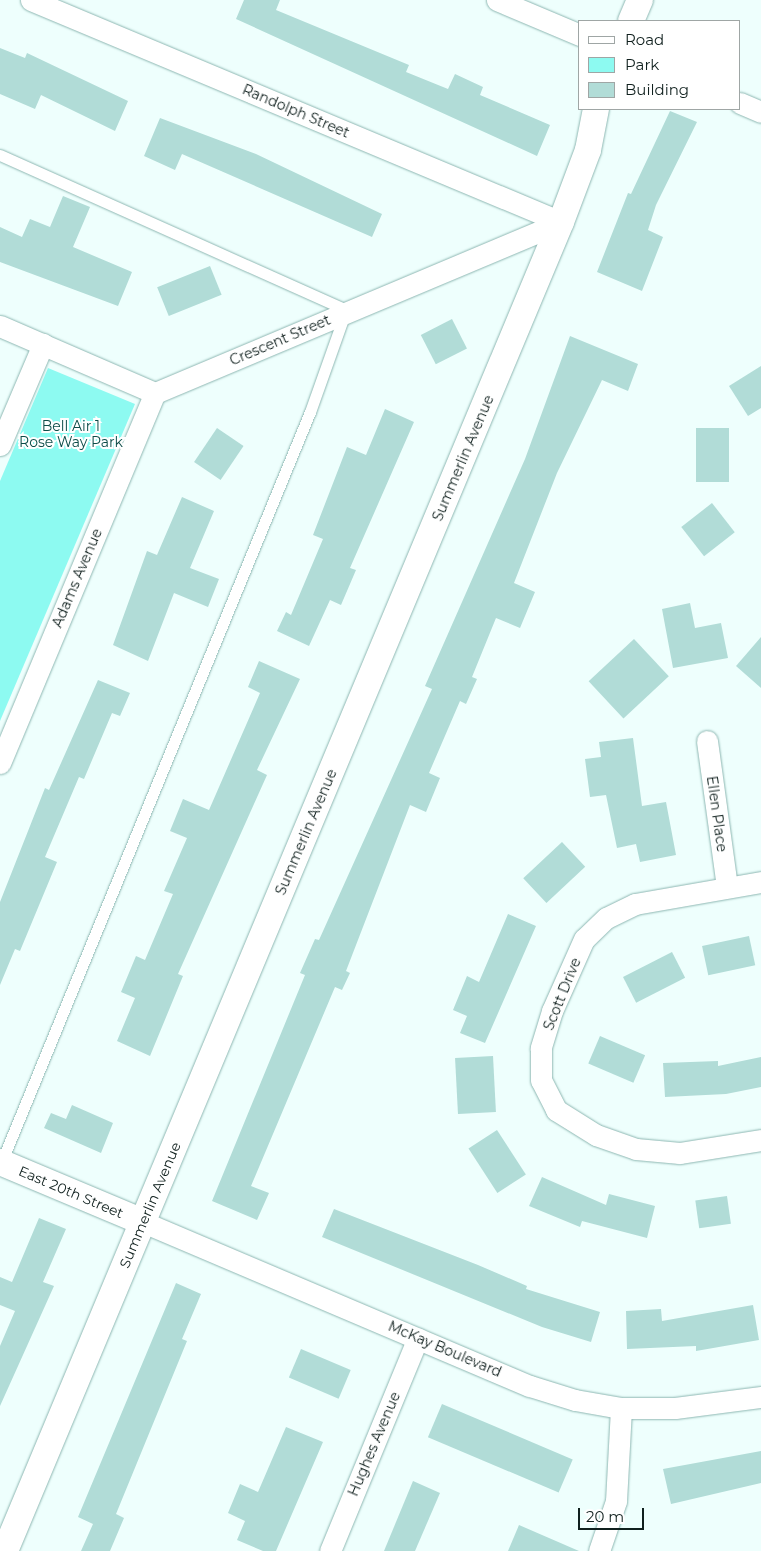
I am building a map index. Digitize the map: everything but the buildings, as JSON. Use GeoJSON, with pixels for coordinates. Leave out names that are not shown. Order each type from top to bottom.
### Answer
{"type":"FeatureCollection","features":[{"type":"Feature","properties":{"kind":"street","name":"Randolph Street"},"geometry":{"type":"LineString","coordinates":[[31,0],[561,222]]}},
{"type":"Feature","properties":{"kind":"street"},"geometry":{"type":"LineString","coordinates":[[497,0],[578,34]]}},
{"type":"Feature","properties":{"kind":"street"},"geometry":{"type":"LineString","coordinates":[[631,20],[640,0]]}},
{"type":"Feature","properties":{"kind":"street"},"geometry":{"type":"LineString","coordinates":[[741,103],[761,112]]}},
{"type":"Feature","properties":{"kind":"street","name":"Summerlin Avenue"},"geometry":{"type":"LineString","coordinates":[[5,1551],[561,222],[588,150],[596,110]]}},
{"type":"Feature","properties":{"kind":"street","name":"Crescent Street"},"geometry":{"type":"LineString","coordinates":[[155,392],[561,222]]}},
{"type":"Feature","properties":{"kind":"street"},"geometry":{"type":"LineString","coordinates":[[0,326],[155,392]]}},
{"type":"Feature","properties":{"kind":"street"},"geometry":{"type":"LineString","coordinates":[[0,445],[43,344]]}},
{"type":"Feature","properties":{"kind":"street","name":"Adams Avenue"},"geometry":{"type":"LineString","coordinates":[[0,763],[155,392]]}},
{"type":"Feature","properties":{"kind":"street","name":"Ellen Place"},"geometry":{"type":"LineString","coordinates":[[708,741],[728,887]]}},
{"type":"Feature","properties":{"kind":"street","name":"Scott Drive"},"geometry":{"type":"LineString","coordinates":[[761,882],[634,904],[606,918],[584,939],[552,1011],[541,1048],[540,1080],[556,1110],[596,1135],[636,1149],[680,1153],[761,1140]]}},
{"type":"Feature","properties":{"kind":"street","name":"East 20th Street"},"geometry":{"type":"LineString","coordinates":[[1,1163],[143,1222]]}},
{"type":"Feature","properties":{"kind":"street","name":"McKay Boulevard"},"geometry":{"type":"LineString","coordinates":[[143,1222],[530,1386],[621,1408],[675,1408],[761,1397]]}},
{"type":"Feature","properties":{"kind":"street","name":"Hughes Avenue"},"geometry":{"type":"LineString","coordinates":[[330,1551],[418,1338]]}},
{"type":"Feature","properties":{"kind":"street"},"geometry":{"type":"LineString","coordinates":[[600,1551],[616,1500],[621,1408]]}},
{"type":"Feature","properties":{"kind":"lane"},"geometry":{"type":"LineString","coordinates":[[0,155],[347,312],[310,412],[1,1163]]}},
{"type":"Feature","properties":{"kind":"green space","name":"Bell Air 1 Rose Way Park"},"geometry":{"type":"Polygon","coordinates":[[[48,368],[135,404],[0,721],[0,481],[48,368]]]}}]}
